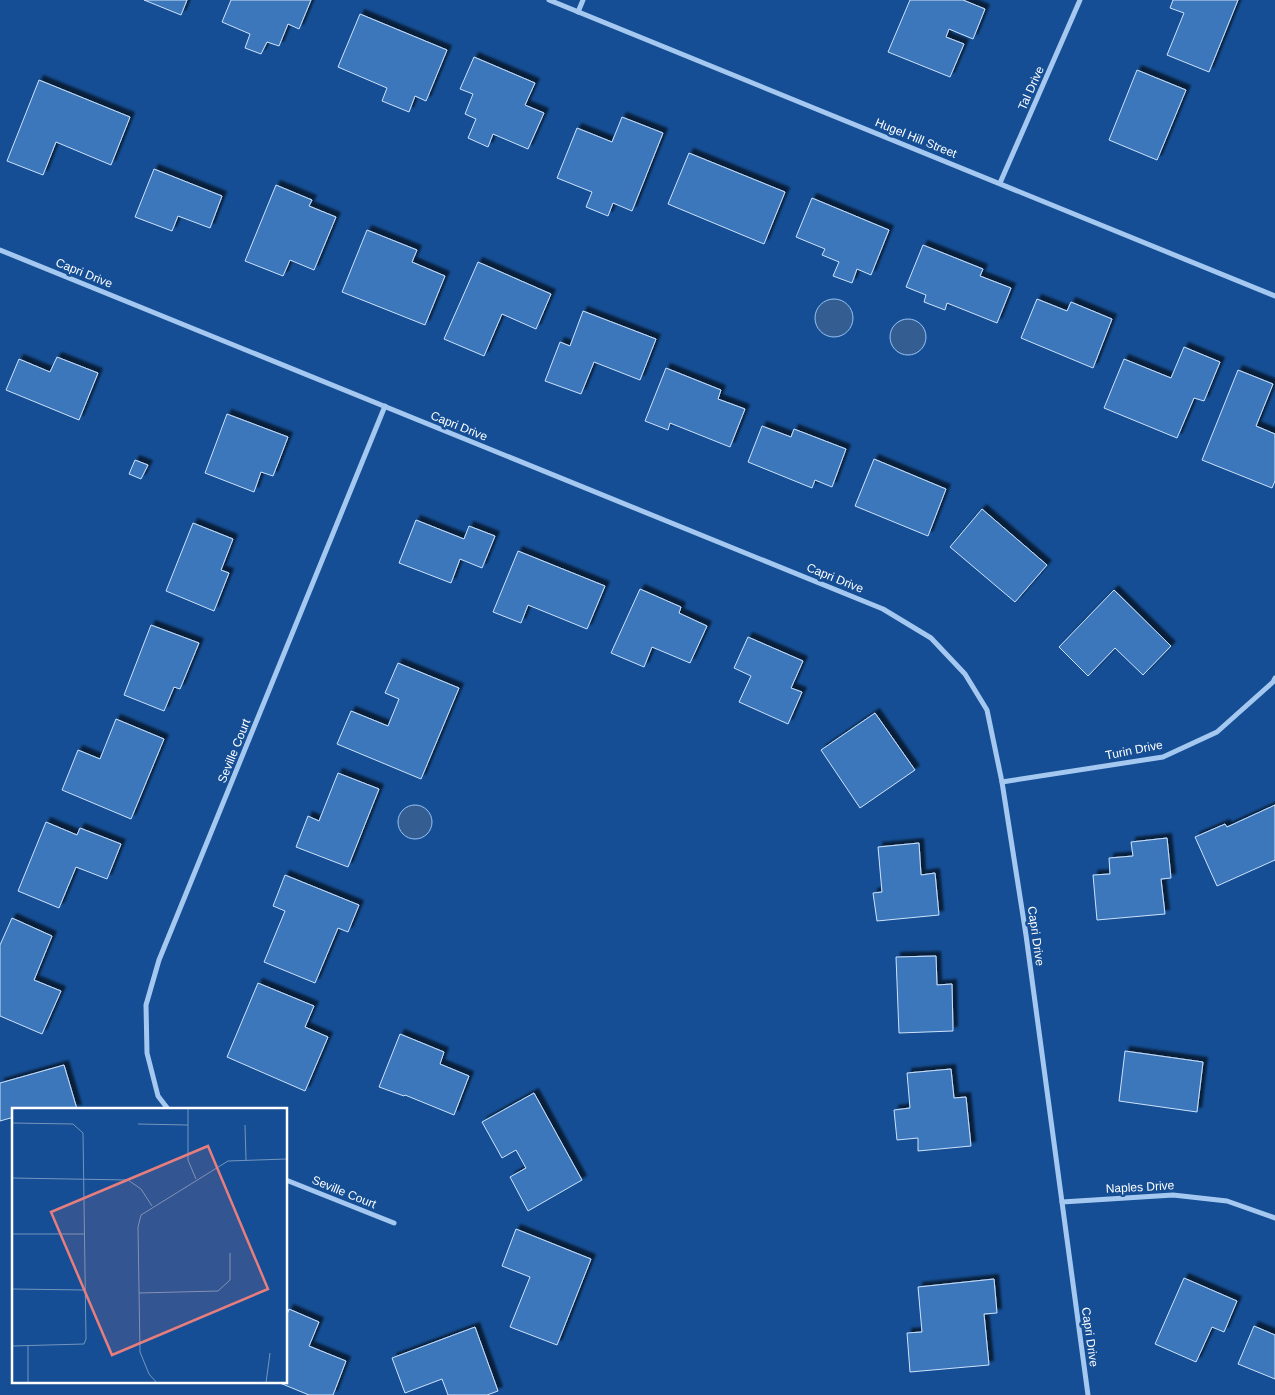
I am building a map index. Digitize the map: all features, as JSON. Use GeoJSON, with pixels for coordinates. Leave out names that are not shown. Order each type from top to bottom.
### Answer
{"type":"FeatureCollection","features":[{"type":"Feature","properties":{"kind":"street","name":"Hugel Hill Street"},"geometry":{"type":"LineString","coordinates":[[549,0],[1275,296]]}},
{"type":"Feature","properties":{"kind":"street"},"geometry":{"type":"LineString","coordinates":[[578,12],[583,0]]}},
{"type":"Feature","properties":{"kind":"street","name":"Tal Drive"},"geometry":{"type":"LineString","coordinates":[[1000,183],[1080,0]]}},
{"type":"Feature","properties":{"kind":"street","name":"Capri Drive"},"geometry":{"type":"LineString","coordinates":[[0,250],[883,609],[931,638],[965,674],[987,710],[1002,782],[1026,935],[1088,1395]]}},
{"type":"Feature","properties":{"kind":"street","name":"Seville Court"},"geometry":{"type":"LineString","coordinates":[[167,1108],[158,1096],[147,1054],[146,1005],[159,960],[385,406]]}},
{"type":"Feature","properties":{"kind":"street","name":"Turin Drive"},"geometry":{"type":"LineString","coordinates":[[1002,782],[1163,756],[1217,732],[1273,682],[1275,678]]}},
{"type":"Feature","properties":{"kind":"street","name":"Seville Court"},"geometry":{"type":"LineString","coordinates":[[288,1181],[394,1223]]}},
{"type":"Feature","properties":{"kind":"street","name":"Naples Drive"},"geometry":{"type":"LineString","coordinates":[[1062,1202],[1173,1195],[1227,1201],[1275,1218]]}},
{"type":"Feature","properties":{"kind":"water"},"geometry":{"type":"Polygon","coordinates":[[[834,299],[841,300],[847,305],[852,311],[852,325],[847,331],[841,336],[834,337],[827,336],[821,331],[816,325],[815,318],[816,311],[821,305],[827,300],[834,299]]]}},
{"type":"Feature","properties":{"kind":"water"},"geometry":{"type":"Polygon","coordinates":[[[908,319],[915,320],[921,324],[925,330],[925,344],[921,350],[915,354],[908,355],[901,354],[895,350],[891,344],[890,337],[891,330],[895,324],[901,320],[908,319]]]}},
{"type":"Feature","properties":{"kind":"water"},"geometry":{"type":"Polygon","coordinates":[[[415,805],[427,810],[432,822],[427,834],[415,839],[403,834],[398,822],[403,810],[415,805]]]}},
{"type":"Feature","properties":{"kind":"building"},"geometry":{"type":"Polygon","coordinates":[[[144,0],[187,0],[181,15],[144,0]]]}},
{"type":"Feature","properties":{"kind":"building"},"geometry":{"type":"Polygon","coordinates":[[[231,0],[311,0],[299,29],[288,24],[279,46],[267,42],[261,54],[245,48],[250,34],[222,22],[231,0]]]}},
{"type":"Feature","properties":{"kind":"building"},"geometry":{"type":"Polygon","coordinates":[[[910,0],[963,0],[985,9],[973,39],[949,29],[946,37],[964,44],[950,77],[888,52],[910,0]]]}},
{"type":"Feature","properties":{"kind":"building"},"geometry":{"type":"Polygon","coordinates":[[[1173,0],[1238,0],[1209,72],[1167,55],[1184,13],[1170,8],[1173,0]]]}},
{"type":"Feature","properties":{"kind":"building"},"geometry":{"type":"Polygon","coordinates":[[[360,14],[447,50],[426,101],[415,96],[409,112],[382,101],[387,88],[338,67],[360,14]]]}},
{"type":"Feature","properties":{"kind":"building"},"geometry":{"type":"Polygon","coordinates":[[[474,57],[535,83],[525,105],[544,113],[528,149],[493,134],[488,147],[468,138],[476,119],[465,114],[473,94],[460,89],[474,57]]]}},
{"type":"Feature","properties":{"kind":"building"},"geometry":{"type":"Polygon","coordinates":[[[1137,70],[1186,90],[1157,160],[1109,140],[1137,70]]]}},
{"type":"Feature","properties":{"kind":"building"},"geometry":{"type":"Polygon","coordinates":[[[39,80],[130,117],[111,165],[56,142],[43,175],[7,161],[39,80]]]}},
{"type":"Feature","properties":{"kind":"building"},"geometry":{"type":"Polygon","coordinates":[[[622,117],[663,133],[632,211],[613,203],[608,216],[586,207],[592,192],[557,178],[577,128],[612,142],[622,117]]]}},
{"type":"Feature","properties":{"kind":"building"},"geometry":{"type":"Polygon","coordinates":[[[689,153],[785,192],[764,244],[668,204],[689,153]]]}},
{"type":"Feature","properties":{"kind":"building"},"geometry":{"type":"Polygon","coordinates":[[[154,169],[222,196],[210,228],[178,216],[172,231],[135,217],[154,169]]]}},
{"type":"Feature","properties":{"kind":"building"},"geometry":{"type":"Polygon","coordinates":[[[276,185],[312,200],[309,206],[336,217],[314,270],[290,260],[283,276],[245,261],[276,185]]]}},
{"type":"Feature","properties":{"kind":"building"},"geometry":{"type":"Polygon","coordinates":[[[812,198],[889,230],[871,275],[857,269],[852,283],[833,276],[839,262],[822,255],[825,249],[796,237],[812,198]]]}},
{"type":"Feature","properties":{"kind":"building"},"geometry":{"type":"Polygon","coordinates":[[[367,230],[417,250],[412,262],[445,276],[425,325],[342,292],[367,230]]]}},
{"type":"Feature","properties":{"kind":"building"},"geometry":{"type":"Polygon","coordinates":[[[923,245],[983,269],[980,276],[1011,288],[997,323],[947,303],[945,310],[924,302],[926,295],[906,287],[923,245]]]}},
{"type":"Feature","properties":{"kind":"building"},"geometry":{"type":"Polygon","coordinates":[[[478,262],[551,294],[536,329],[502,314],[484,356],[444,339],[478,262]]]}},
{"type":"Feature","properties":{"kind":"building"},"geometry":{"type":"Polygon","coordinates":[[[1037,299],[1067,311],[1071,302],[1112,319],[1093,368],[1021,338],[1037,299]]]}},
{"type":"Feature","properties":{"kind":"building"},"geometry":{"type":"Polygon","coordinates":[[[583,311],[656,339],[640,380],[594,362],[581,394],[545,381],[560,342],[570,346],[583,311]]]}},
{"type":"Feature","properties":{"kind":"building"},"geometry":{"type":"Polygon","coordinates":[[[1184,347],[1220,362],[1204,401],[1194,398],[1177,438],[1104,408],[1124,359],[1171,378],[1184,347]]]}},
{"type":"Feature","properties":{"kind":"building"},"geometry":{"type":"Polygon","coordinates":[[[57,357],[98,373],[79,420],[6,390],[19,359],[50,372],[57,357]]]}},
{"type":"Feature","properties":{"kind":"building"},"geometry":{"type":"Polygon","coordinates":[[[666,368],[721,390],[718,399],[745,409],[730,447],[670,423],[668,430],[645,421],[666,368]]]}},
{"type":"Feature","properties":{"kind":"building"},"geometry":{"type":"Polygon","coordinates":[[[1238,370],[1273,384],[1256,426],[1275,434],[1275,481],[1272,488],[1202,460],[1238,370]]]}},
{"type":"Feature","properties":{"kind":"building"},"geometry":{"type":"Polygon","coordinates":[[[227,414],[288,437],[273,476],[261,472],[254,492],[205,473],[227,414]]]}},
{"type":"Feature","properties":{"kind":"building"},"geometry":{"type":"Polygon","coordinates":[[[762,426],[791,437],[794,429],[846,449],[832,487],[815,480],[812,488],[748,462],[762,426]]]}},
{"type":"Feature","properties":{"kind":"building"},"geometry":{"type":"Polygon","coordinates":[[[874,459],[946,489],[928,536],[855,506],[874,459]]]}},
{"type":"Feature","properties":{"kind":"building"},"geometry":{"type":"Polygon","coordinates":[[[135,460],[148,465],[141,479],[129,474],[135,460]]]}},
{"type":"Feature","properties":{"kind":"building"},"geometry":{"type":"Polygon","coordinates":[[[982,509],[1047,565],[1015,602],[950,547],[982,509]]]}},
{"type":"Feature","properties":{"kind":"building"},"geometry":{"type":"Polygon","coordinates":[[[416,520],[464,539],[469,526],[495,536],[482,568],[460,559],[451,583],[399,563],[416,520]]]}},
{"type":"Feature","properties":{"kind":"building"},"geometry":{"type":"Polygon","coordinates":[[[193,523],[233,539],[221,570],[229,573],[214,611],[166,591],[193,523]]]}},
{"type":"Feature","properties":{"kind":"building"},"geometry":{"type":"Polygon","coordinates":[[[518,551],[605,586],[587,629],[528,605],[521,623],[493,612],[518,551]]]}},
{"type":"Feature","properties":{"kind":"building"},"geometry":{"type":"Polygon","coordinates":[[[640,589],[681,607],[679,613],[707,626],[690,663],[652,647],[644,667],[611,653],[640,589]]]}},
{"type":"Feature","properties":{"kind":"building"},"geometry":{"type":"Polygon","coordinates":[[[1114,590],[1171,646],[1143,675],[1115,648],[1088,676],[1059,647],[1114,590]]]}},
{"type":"Feature","properties":{"kind":"building"},"geometry":{"type":"Polygon","coordinates":[[[151,625],[199,643],[180,689],[174,687],[164,711],[124,695],[151,625]]]}},
{"type":"Feature","properties":{"kind":"building"},"geometry":{"type":"Polygon","coordinates":[[[748,637],[803,661],[791,688],[802,692],[788,724],[739,702],[751,676],[734,668],[748,637]]]}},
{"type":"Feature","properties":{"kind":"building"},"geometry":{"type":"Polygon","coordinates":[[[398,663],[459,688],[421,779],[337,744],[351,711],[388,726],[399,699],[385,693],[398,663]]]}},
{"type":"Feature","properties":{"kind":"building"},"geometry":{"type":"Polygon","coordinates":[[[875,713],[915,770],[860,808],[821,750],[875,713]]]}},
{"type":"Feature","properties":{"kind":"building"},"geometry":{"type":"Polygon","coordinates":[[[116,719],[164,739],[131,819],[62,790],[78,750],[100,759],[116,719]]]}},
{"type":"Feature","properties":{"kind":"building"},"geometry":{"type":"Polygon","coordinates":[[[338,773],[379,789],[348,867],[296,847],[308,816],[319,821],[338,773]]]}},
{"type":"Feature","properties":{"kind":"building"},"geometry":{"type":"Polygon","coordinates":[[[1275,805],[1275,860],[1217,886],[1195,837],[1225,824],[1227,827],[1275,805]]]}},
{"type":"Feature","properties":{"kind":"building"},"geometry":{"type":"Polygon","coordinates":[[[46,822],[77,835],[80,828],[121,844],[107,879],[76,867],[59,908],[18,891],[46,822]]]}},
{"type":"Feature","properties":{"kind":"building"},"geometry":{"type":"Polygon","coordinates":[[[1167,838],[1171,878],[1161,879],[1165,914],[1097,920],[1093,875],[1110,874],[1109,858],[1133,856],[1131,842],[1167,838]]]}},
{"type":"Feature","properties":{"kind":"building"},"geometry":{"type":"Polygon","coordinates":[[[919,843],[921,875],[935,873],[939,915],[877,921],[873,893],[882,892],[878,847],[919,843]]]}},
{"type":"Feature","properties":{"kind":"building"},"geometry":{"type":"Polygon","coordinates":[[[285,875],[359,905],[348,932],[338,928],[315,983],[264,962],[285,911],[273,906],[285,875]]]}},
{"type":"Feature","properties":{"kind":"building"},"geometry":{"type":"Polygon","coordinates":[[[12,918],[52,936],[34,980],[61,991],[42,1034],[0,1016],[0,945],[12,918]]]}},
{"type":"Feature","properties":{"kind":"building"},"geometry":{"type":"Polygon","coordinates":[[[936,956],[937,985],[952,984],[953,1031],[899,1033],[896,957],[936,956]]]}},
{"type":"Feature","properties":{"kind":"building"},"geometry":{"type":"Polygon","coordinates":[[[258,983],[314,1006],[305,1027],[328,1037],[305,1091],[227,1057],[258,983]]]}},
{"type":"Feature","properties":{"kind":"building"},"geometry":{"type":"Polygon","coordinates":[[[400,1034],[444,1052],[440,1064],[469,1076],[454,1115],[405,1095],[379,1087],[400,1034]]]}},
{"type":"Feature","properties":{"kind":"building"},"geometry":{"type":"Polygon","coordinates":[[[1125,1051],[1203,1062],[1197,1112],[1119,1101],[1125,1051]]]}},
{"type":"Feature","properties":{"kind":"building"},"geometry":{"type":"Polygon","coordinates":[[[64,1065],[77,1108],[12,1108],[12,1118],[0,1121],[0,1083],[64,1065]]]}},
{"type":"Feature","properties":{"kind":"building"},"geometry":{"type":"Polygon","coordinates":[[[951,1069],[954,1098],[966,1097],[971,1146],[918,1151],[918,1138],[897,1140],[894,1110],[910,1108],[907,1073],[951,1069]]]}},
{"type":"Feature","properties":{"kind":"building"},"geometry":{"type":"Polygon","coordinates":[[[534,1093],[582,1180],[528,1211],[510,1177],[526,1168],[516,1150],[502,1158],[482,1122],[534,1093]]]}},
{"type":"Feature","properties":{"kind":"building"},"geometry":{"type":"Polygon","coordinates":[[[516,1229],[591,1259],[557,1345],[510,1327],[530,1277],[502,1266],[516,1229]]]}},
{"type":"Feature","properties":{"kind":"building"},"geometry":{"type":"Polygon","coordinates":[[[1184,1278],[1237,1301],[1224,1332],[1212,1327],[1196,1362],[1155,1344],[1184,1278]]]}},
{"type":"Feature","properties":{"kind":"building"},"geometry":{"type":"Polygon","coordinates":[[[994,1279],[997,1313],[984,1314],[989,1365],[910,1372],[907,1333],[922,1332],[918,1287],[994,1279]]]}},
{"type":"Feature","properties":{"kind":"building"},"geometry":{"type":"Polygon","coordinates":[[[289,1309],[319,1322],[309,1346],[346,1361],[333,1395],[309,1395],[277,1382],[288,1382],[289,1309]]]}},
{"type":"Feature","properties":{"kind":"building"},"geometry":{"type":"Polygon","coordinates":[[[1254,1326],[1275,1335],[1275,1379],[1238,1364],[1254,1326]]]}},
{"type":"Feature","properties":{"kind":"building"},"geometry":{"type":"Polygon","coordinates":[[[475,1327],[498,1391],[487,1395],[448,1395],[442,1379],[405,1393],[392,1358],[475,1327]]]}}]}
